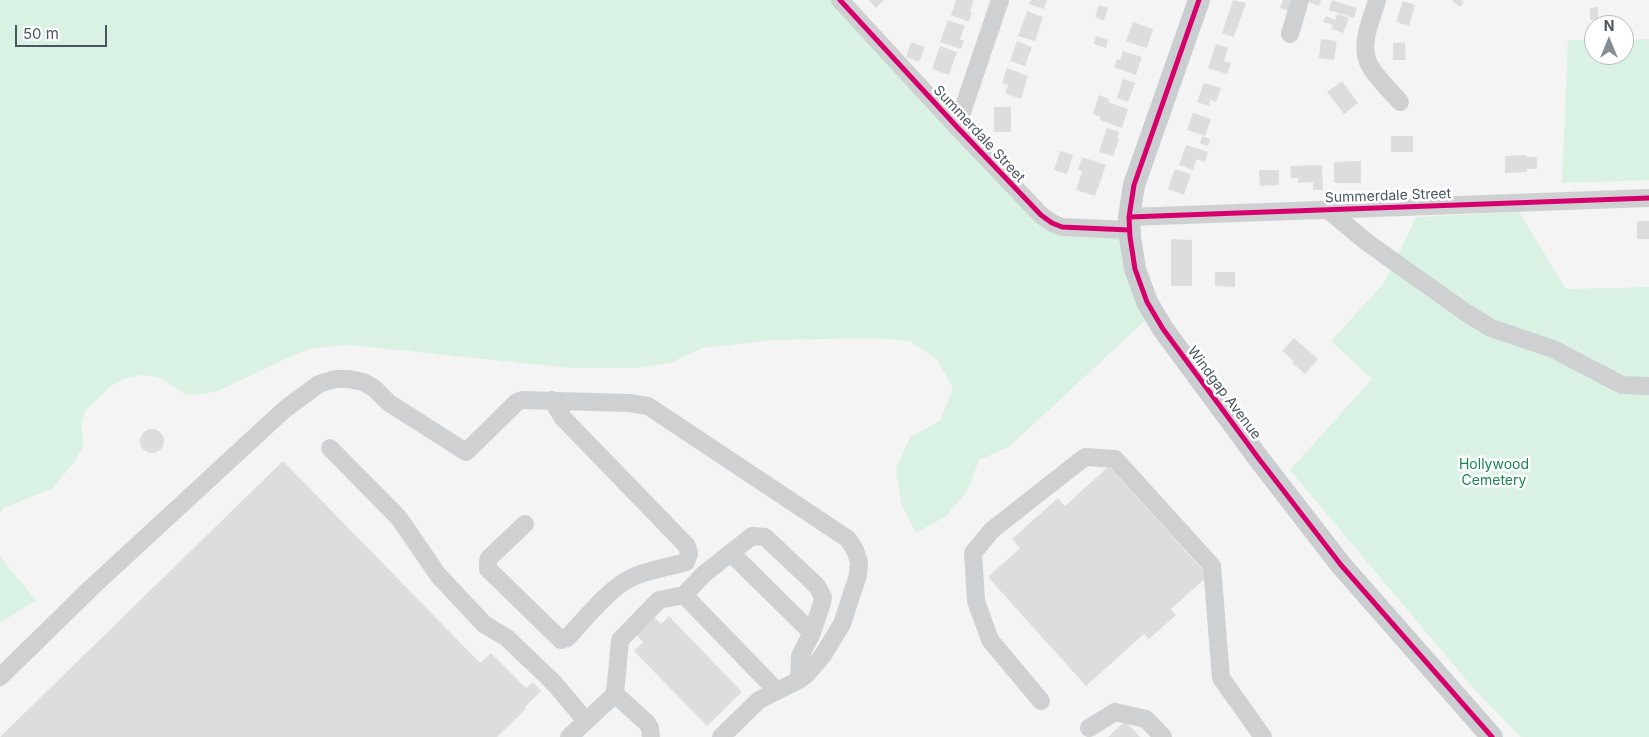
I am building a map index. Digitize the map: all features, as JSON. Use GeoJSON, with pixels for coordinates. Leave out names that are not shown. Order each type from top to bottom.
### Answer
{"type":"FeatureCollection","features":[{"type":"Feature","properties":{"kind":"main road","name":"Windgap Avenue"},"geometry":{"type":"LineString","coordinates":[[1199,0],[1134,185],[1129,223],[1133,261],[1141,288],[1163,329],[1341,565],[1492,737]]}},
{"type":"Feature","properties":{"kind":"street","name":"Summerdale Street"},"geometry":{"type":"LineString","coordinates":[[840,0],[1041,215],[1062,227],[1328,210],[1649,198]]}},
{"type":"Feature","properties":{"kind":"street"},"geometry":{"type":"LineString","coordinates":[[957,127],[1000,0]]}},
{"type":"Feature","properties":{"kind":"street"},"geometry":{"type":"LineString","coordinates":[[1290,34],[1300,0]]}},
{"type":"Feature","properties":{"kind":"street"},"geometry":{"type":"LineString","coordinates":[[1377,0],[1365,47],[1366,56],[1373,70],[1400,102]]}},
{"type":"Feature","properties":{"kind":"street"},"geometry":{"type":"LineString","coordinates":[[1328,210],[1368,243],[1465,312],[1491,328],[1553,349],[1622,385],[1649,386]]}},
{"type":"Feature","properties":{"kind":"street"},"geometry":{"type":"LineString","coordinates":[[0,677],[105,575],[285,409],[319,384],[335,379],[349,379],[363,382],[374,388],[389,403],[466,452],[520,400],[629,403],[648,406],[848,539],[857,556],[858,575],[842,624],[823,655],[807,674],[799,680],[759,700],[721,737]]}},
{"type":"Feature","properties":{"kind":"street"},"geometry":{"type":"LineString","coordinates":[[525,524],[489,558],[488,569],[560,640],[567,638],[622,583],[633,577],[686,562],[689,554],[687,546],[563,418],[552,400]]}},
{"type":"Feature","properties":{"kind":"street"},"geometry":{"type":"LineString","coordinates":[[330,448],[399,518],[438,575],[484,624],[507,638],[554,683],[586,721]]}},
{"type":"Feature","properties":{"kind":"street"},"geometry":{"type":"LineString","coordinates":[[1041,701],[990,640],[976,601],[973,553],[992,530],[1085,457],[1115,459],[1212,566],[1221,678],[1263,737]]}},
{"type":"Feature","properties":{"kind":"street"},"geometry":{"type":"LineString","coordinates":[[569,737],[615,694],[620,640],[659,600],[684,595],[704,574],[752,536],[765,537],[817,586],[823,597],[812,634],[800,656],[799,680]]}},
{"type":"Feature","properties":{"kind":"street"},"geometry":{"type":"LineString","coordinates":[[731,553],[812,634]]}},
{"type":"Feature","properties":{"kind":"street"},"geometry":{"type":"LineString","coordinates":[[684,595],[776,690]]}},
{"type":"Feature","properties":{"kind":"street"},"geometry":{"type":"LineString","coordinates":[[615,694],[647,723],[650,728],[651,737]]}},
{"type":"Feature","properties":{"kind":"street"},"geometry":{"type":"LineString","coordinates":[[1089,728],[1115,712],[1146,719],[1163,737]]}},
{"type":"Feature","properties":{"kind":"green space"},"geometry":{"type":"Polygon","coordinates":[[[0,0],[835,0],[1036,216],[1125,234],[1149,317],[1009,447],[979,460],[967,492],[945,517],[915,533],[901,503],[896,468],[910,437],[940,421],[953,388],[937,360],[910,341],[876,338],[774,340],[702,348],[670,363],[636,368],[571,368],[349,345],[314,348],[298,353],[220,390],[204,394],[187,395],[158,377],[142,375],[126,378],[111,386],[85,411],[81,427],[84,445],[75,461],[53,488],[3,508],[0,513],[0,0]]]}},
{"type":"Feature","properties":{"kind":"green space"},"geometry":{"type":"Polygon","coordinates":[[[1649,39],[1649,180],[1562,183],[1568,40],[1584,40],[1584,65],[1634,65],[1634,40],[1649,39]]]}},
{"type":"Feature","properties":{"kind":"green space","name":"Hollywood Cemetery"},"geometry":{"type":"Polygon","coordinates":[[[1519,212],[1566,289],[1649,287],[1649,737],[1521,737],[1473,688],[1290,470],[1372,379],[1331,341],[1384,283],[1416,217],[1519,212]]]}},
{"type":"Feature","properties":{"kind":"green space"},"geometry":{"type":"Polygon","coordinates":[[[0,557],[36,600],[0,623],[0,557]]]}},
{"type":"Feature","properties":{"kind":"building"},"geometry":{"type":"Polygon","coordinates":[[[869,0],[884,0],[876,8],[869,0]]]}},
{"type":"Feature","properties":{"kind":"building"},"geometry":{"type":"Polygon","coordinates":[[[956,0],[974,0],[969,22],[951,15],[956,0]]]}},
{"type":"Feature","properties":{"kind":"building"},"geometry":{"type":"Polygon","coordinates":[[[1031,0],[1047,0],[1044,9],[1029,4],[1031,0]]]}},
{"type":"Feature","properties":{"kind":"building"},"geometry":{"type":"Polygon","coordinates":[[[1233,0],[1246,3],[1234,37],[1222,33],[1233,0]]]}},
{"type":"Feature","properties":{"kind":"building"},"geometry":{"type":"Polygon","coordinates":[[[1283,0],[1293,0],[1289,11],[1280,8],[1283,0]]]}},
{"type":"Feature","properties":{"kind":"building"},"geometry":{"type":"Polygon","coordinates":[[[1309,0],[1321,0],[1319,6],[1308,2],[1309,0]]]}},
{"type":"Feature","properties":{"kind":"building"},"geometry":{"type":"Polygon","coordinates":[[[1332,0],[1357,8],[1354,18],[1329,10],[1332,0]]]}},
{"type":"Feature","properties":{"kind":"building"},"geometry":{"type":"Polygon","coordinates":[[[1452,0],[1462,0],[1464,2],[1460,7],[1452,0]]]}},
{"type":"Feature","properties":{"kind":"building"},"geometry":{"type":"Polygon","coordinates":[[[1403,1],[1415,5],[1409,26],[1396,22],[1403,1]]]}},
{"type":"Feature","properties":{"kind":"building"},"geometry":{"type":"Polygon","coordinates":[[[1099,5],[1108,8],[1104,21],[1095,17],[1099,5]]]}},
{"type":"Feature","properties":{"kind":"building"},"geometry":{"type":"Polygon","coordinates":[[[1598,7],[1598,15],[1590,15],[1590,8],[1598,7]]]}},
{"type":"Feature","properties":{"kind":"building"},"geometry":{"type":"Polygon","coordinates":[[[1027,11],[1043,17],[1035,41],[1018,36],[1027,11]]]}},
{"type":"Feature","properties":{"kind":"building"},"geometry":{"type":"Polygon","coordinates":[[[1338,14],[1349,18],[1343,33],[1331,29],[1333,25],[1323,22],[1326,16],[1335,20],[1338,14]]]}},
{"type":"Feature","properties":{"kind":"building"},"geometry":{"type":"Polygon","coordinates":[[[948,20],[965,26],[960,39],[964,41],[961,49],[940,42],[948,20]]]}},
{"type":"Feature","properties":{"kind":"building"},"geometry":{"type":"Polygon","coordinates":[[[1133,22],[1153,29],[1147,48],[1126,41],[1133,22]]]}},
{"type":"Feature","properties":{"kind":"building"},"geometry":{"type":"Polygon","coordinates":[[[1096,36],[1108,40],[1106,48],[1094,44],[1096,36]]]}},
{"type":"Feature","properties":{"kind":"building"},"geometry":{"type":"Polygon","coordinates":[[[1321,39],[1337,41],[1334,60],[1319,58],[1321,39]]]}},
{"type":"Feature","properties":{"kind":"building"},"geometry":{"type":"Polygon","coordinates":[[[1017,41],[1032,47],[1025,66],[1010,61],[1017,41]]]}},
{"type":"Feature","properties":{"kind":"building"},"geometry":{"type":"Polygon","coordinates":[[[911,42],[925,47],[919,62],[906,57],[911,42]]]}},
{"type":"Feature","properties":{"kind":"building"},"geometry":{"type":"Polygon","coordinates":[[[1405,42],[1406,60],[1393,60],[1393,43],[1405,42]]]}},
{"type":"Feature","properties":{"kind":"building"},"geometry":{"type":"Polygon","coordinates":[[[1216,44],[1228,48],[1224,61],[1231,63],[1227,74],[1208,68],[1216,44]]]}},
{"type":"Feature","properties":{"kind":"building"},"geometry":{"type":"Polygon","coordinates":[[[940,46],[957,52],[949,75],[932,69],[940,46]]]}},
{"type":"Feature","properties":{"kind":"building"},"geometry":{"type":"Polygon","coordinates":[[[1123,51],[1142,57],[1136,75],[1114,67],[1117,59],[1120,60],[1123,51]]]}},
{"type":"Feature","properties":{"kind":"building"},"geometry":{"type":"Polygon","coordinates":[[[1007,68],[1028,76],[1021,99],[1005,93],[1008,85],[1002,83],[1007,68]]]}},
{"type":"Feature","properties":{"kind":"building"},"geometry":{"type":"Polygon","coordinates":[[[1123,79],[1135,83],[1128,102],[1117,98],[1123,79]]]}},
{"type":"Feature","properties":{"kind":"building"},"geometry":{"type":"Polygon","coordinates":[[[1342,81],[1358,103],[1344,114],[1327,92],[1342,81]]]}},
{"type":"Feature","properties":{"kind":"building"},"geometry":{"type":"Polygon","coordinates":[[[1204,83],[1221,88],[1216,102],[1210,100],[1209,106],[1197,102],[1204,83]]]}},
{"type":"Feature","properties":{"kind":"building"},"geometry":{"type":"Polygon","coordinates":[[[1099,95],[1109,99],[1108,102],[1128,109],[1122,128],[1100,120],[1101,117],[1093,114],[1099,95]]]}},
{"type":"Feature","properties":{"kind":"building"},"geometry":{"type":"Polygon","coordinates":[[[994,107],[1011,107],[1011,132],[994,132],[994,107]]]}},
{"type":"Feature","properties":{"kind":"building"},"geometry":{"type":"Polygon","coordinates":[[[1193,113],[1211,119],[1205,136],[1187,130],[1193,113]]]}},
{"type":"Feature","properties":{"kind":"building"},"geometry":{"type":"Polygon","coordinates":[[[1107,128],[1119,132],[1117,138],[1119,139],[1113,156],[1099,152],[1107,128]]]}},
{"type":"Feature","properties":{"kind":"building"},"geometry":{"type":"Polygon","coordinates":[[[1202,136],[1210,139],[1208,146],[1200,143],[1202,136]]]}},
{"type":"Feature","properties":{"kind":"building"},"geometry":{"type":"Polygon","coordinates":[[[1391,136],[1413,136],[1413,152],[1391,152],[1391,136]]]}},
{"type":"Feature","properties":{"kind":"building"},"geometry":{"type":"Polygon","coordinates":[[[1186,145],[1208,152],[1205,162],[1197,159],[1193,170],[1179,165],[1186,145]]]}},
{"type":"Feature","properties":{"kind":"building"},"geometry":{"type":"Polygon","coordinates":[[[1060,151],[1073,155],[1067,174],[1054,170],[1060,151]]]}},
{"type":"Feature","properties":{"kind":"building"},"geometry":{"type":"Polygon","coordinates":[[[1526,155],[1527,157],[1537,157],[1537,169],[1527,169],[1527,172],[1505,173],[1505,156],[1526,155]]]}},
{"type":"Feature","properties":{"kind":"building"},"geometry":{"type":"Polygon","coordinates":[[[1082,157],[1106,165],[1095,196],[1076,190],[1082,171],[1078,170],[1082,157]]]}},
{"type":"Feature","properties":{"kind":"building"},"geometry":{"type":"Polygon","coordinates":[[[1361,161],[1361,183],[1334,183],[1334,162],[1361,161]]]}},
{"type":"Feature","properties":{"kind":"building"},"geometry":{"type":"Polygon","coordinates":[[[1322,165],[1323,190],[1313,190],[1313,182],[1298,183],[1298,178],[1291,178],[1290,166],[1322,165]]]}},
{"type":"Feature","properties":{"kind":"building"},"geometry":{"type":"Polygon","coordinates":[[[1175,169],[1191,174],[1184,195],[1168,189],[1175,169]]]}},
{"type":"Feature","properties":{"kind":"building"},"geometry":{"type":"Polygon","coordinates":[[[1259,170],[1279,170],[1279,185],[1260,186],[1259,170]]]}},
{"type":"Feature","properties":{"kind":"building"},"geometry":{"type":"Polygon","coordinates":[[[1637,221],[1649,221],[1649,239],[1637,239],[1637,221]]]}},
{"type":"Feature","properties":{"kind":"building"},"geometry":{"type":"Polygon","coordinates":[[[1171,239],[1192,240],[1192,286],[1171,286],[1171,239]]]}},
{"type":"Feature","properties":{"kind":"building"},"geometry":{"type":"Polygon","coordinates":[[[1215,272],[1235,272],[1235,287],[1215,286],[1215,272]]]}},
{"type":"Feature","properties":{"kind":"building"},"geometry":{"type":"Polygon","coordinates":[[[1294,338],[1318,359],[1305,374],[1282,351],[1294,338]]]}},
{"type":"Feature","properties":{"kind":"building"},"geometry":{"type":"Polygon","coordinates":[[[152,429],[160,433],[164,441],[160,449],[152,453],[144,449],[140,441],[144,433],[152,429]]]}},
{"type":"Feature","properties":{"kind":"building"},"geometry":{"type":"Polygon","coordinates":[[[283,461],[480,663],[491,653],[526,688],[533,682],[541,691],[524,708],[526,709],[497,737],[0,737],[283,461]]]}},
{"type":"Feature","properties":{"kind":"building"},"geometry":{"type":"Polygon","coordinates":[[[1109,466],[1208,576],[1171,609],[1176,615],[1149,639],[1144,634],[1086,686],[988,577],[1020,548],[1012,539],[1058,498],[1065,506],[1109,466]]]}},
{"type":"Feature","properties":{"kind":"building"},"geometry":{"type":"Polygon","coordinates":[[[650,613],[661,624],[669,616],[742,692],[707,726],[634,651],[643,642],[632,630],[650,613]]]}},
{"type":"Feature","properties":{"kind":"building"},"geometry":{"type":"Polygon","coordinates":[[[1125,721],[1140,737],[1108,737],[1125,721]]]}},
{"type":"Feature","properties":{"kind":"cycle path"},"geometry":{"type":"LineString","coordinates":[[840,0],[1041,215],[1062,227],[1129,230]]}},
{"type":"Feature","properties":{"kind":"cycle path"},"geometry":{"type":"LineString","coordinates":[[1199,0],[1134,185],[1129,217],[1130,237],[1135,269],[1147,302],[1163,329],[1259,459],[1341,565],[1492,737]]}},
{"type":"Feature","properties":{"kind":"cycle path"},"geometry":{"type":"LineString","coordinates":[[1129,217],[1649,198]]}}]}
